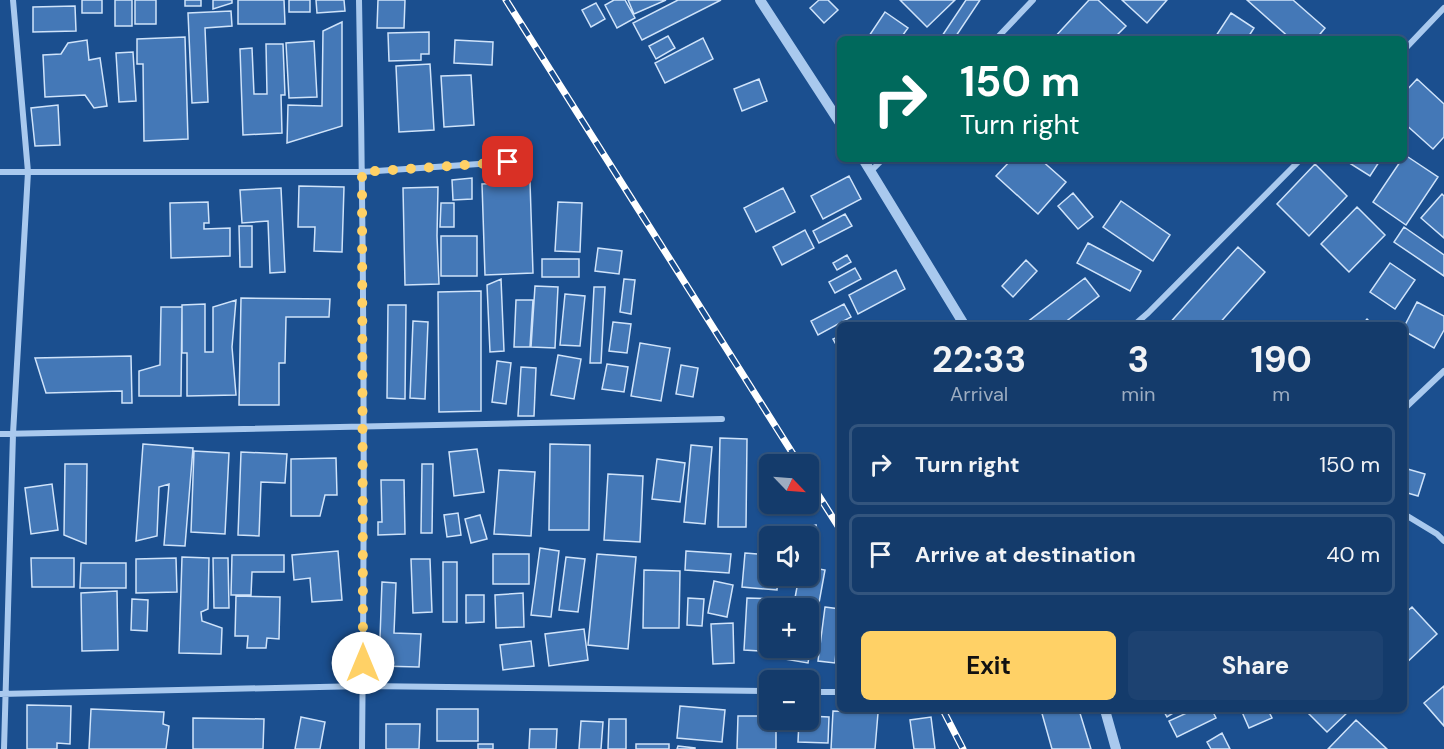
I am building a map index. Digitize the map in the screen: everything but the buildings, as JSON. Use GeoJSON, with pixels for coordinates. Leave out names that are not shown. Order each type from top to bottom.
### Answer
{"type":"FeatureCollection","features":[{"type":"Feature","properties":{"kind":"street"},"geometry":{"type":"LineString","coordinates":[[4,749],[3,694],[13,434],[28,172],[14,0]]}},
{"type":"Feature","properties":{"kind":"street"},"geometry":{"type":"LineString","coordinates":[[359,0],[364,427],[362,749]]}},
{"type":"Feature","properties":{"kind":"street"},"geometry":{"type":"LineString","coordinates":[[760,0],[837,118]]}},
{"type":"Feature","properties":{"kind":"street"},"geometry":{"type":"LineString","coordinates":[[999,36],[1033,0]]}},
{"type":"Feature","properties":{"kind":"street"},"geometry":{"type":"LineString","coordinates":[[1407,47],[1444,8]]}},
{"type":"Feature","properties":{"kind":"street"},"geometry":{"type":"LineString","coordinates":[[0,172],[362,172],[508,162]]}},
{"type":"Feature","properties":{"kind":"street"},"geometry":{"type":"LineString","coordinates":[[865,162],[963,322]]}},
{"type":"Feature","properties":{"kind":"street"},"geometry":{"type":"LineString","coordinates":[[871,171],[880,162]]}},
{"type":"Feature","properties":{"kind":"street"},"geometry":{"type":"LineString","coordinates":[[1138,322],[1297,162]]}},
{"type":"Feature","properties":{"kind":"street"},"geometry":{"type":"LineString","coordinates":[[1407,406],[1444,371]]}},
{"type":"Feature","properties":{"kind":"street"},"geometry":{"type":"LineString","coordinates":[[0,434],[722,419]]}},
{"type":"Feature","properties":{"kind":"street"},"geometry":{"type":"LineString","coordinates":[[1407,516],[1437,534],[1444,541]]}},
{"type":"Feature","properties":{"kind":"street"},"geometry":{"type":"LineString","coordinates":[[3,694],[363,686],[759,691]]}},
{"type":"Feature","properties":{"kind":"street"},"geometry":{"type":"LineString","coordinates":[[819,692],[837,692]]}},
{"type":"Feature","properties":{"kind":"street"},"geometry":{"type":"LineString","coordinates":[[1106,712],[1116,749]]}},
{"type":"Feature","properties":{"kind":"railway"},"geometry":{"type":"LineString","coordinates":[[506,0],[793,454]]}},
{"type":"Feature","properties":{"kind":"railway"},"geometry":{"type":"LineString","coordinates":[[819,496],[837,524]]}},
{"type":"Feature","properties":{"kind":"railway"},"geometry":{"type":"LineString","coordinates":[[944,712],[963,749]]}},
{"type":"Feature","properties":{"kind":"route"},"geometry":{"type":"LineString","coordinates":[[363,663],[362,172],[508,162]]}}]}
